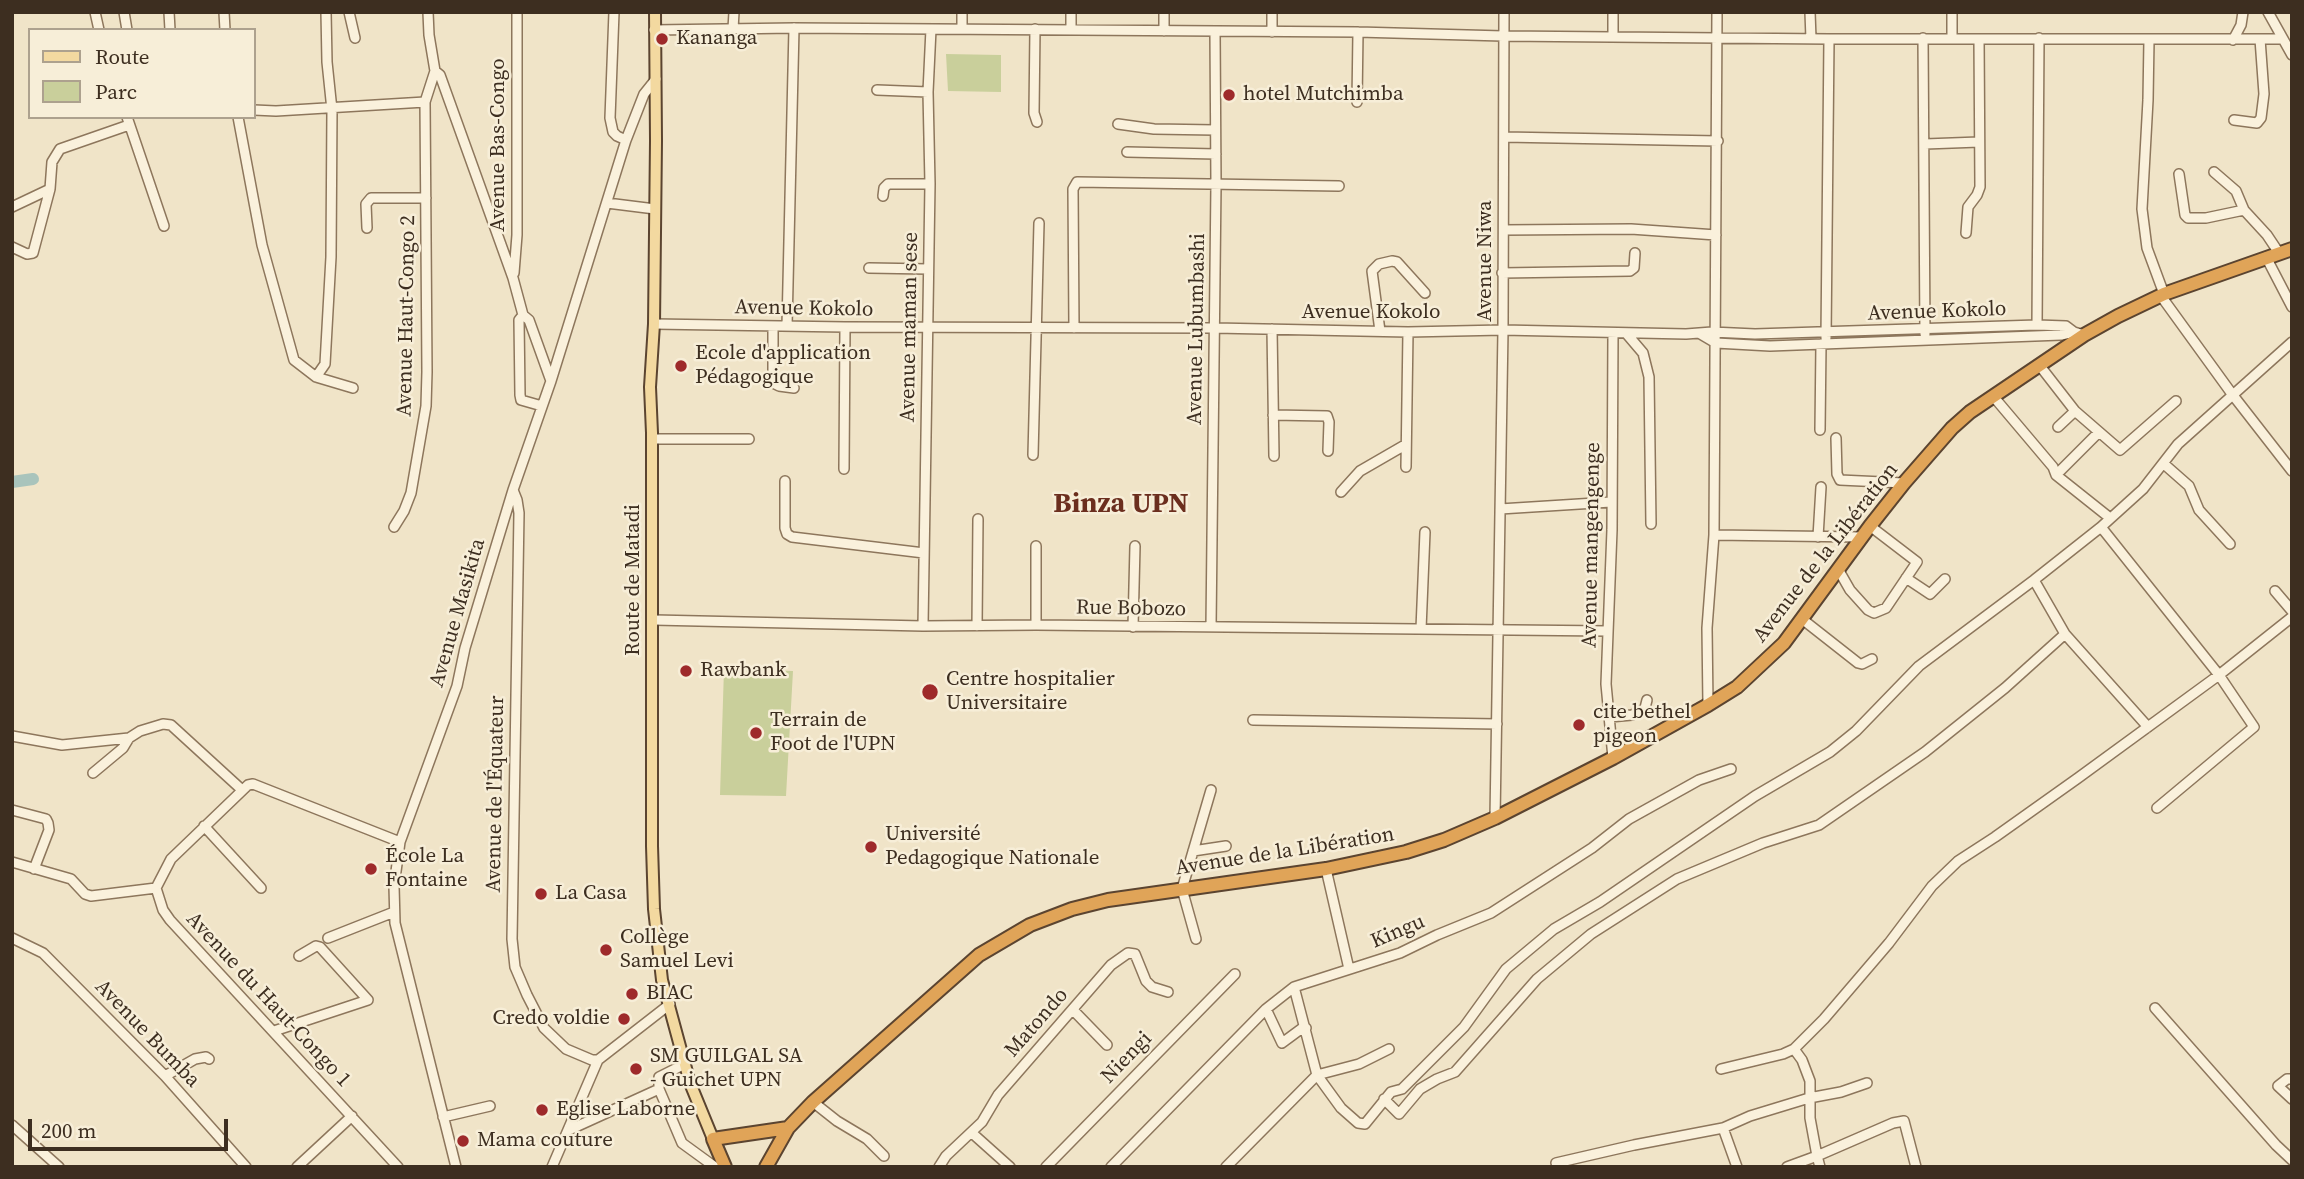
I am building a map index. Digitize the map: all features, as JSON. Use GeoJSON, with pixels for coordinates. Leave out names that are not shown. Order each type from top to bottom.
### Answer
{"type":"FeatureCollection","features":[{"type":"Feature","properties":{"kind":"highway","name":"Avenue de la Libération"},"geometry":{"type":"LineString","coordinates":[[766,1167],[788,1128],[813,1102],[979,955],[1030,925],[1072,909],[1108,900],[1326,869],[1406,852],[1444,840],[1495,818],[1613,758],[1708,705],[1737,687],[1784,643],[1861,537],[1952,428],[1993,396],[2040,366],[2079,334],[2162,295],[2285,251]]}},
{"type":"Feature","properties":{"kind":"highway"},"geometry":{"type":"LineString","coordinates":[[725,1167],[713,1139],[788,1128]]}},
{"type":"Feature","properties":{"kind":"main road","name":"Route de Matadi"},"geometry":{"type":"LineString","coordinates":[[654,12],[654,324],[650,387],[654,620],[654,909],[662,980],[698,1105],[713,1139]]}},
{"type":"Feature","properties":{"kind":"street"},"geometry":{"type":"LineString","coordinates":[[316,377],[325,364],[329,318],[331,106],[326,12]]}},
{"type":"Feature","properties":{"kind":"street"},"geometry":{"type":"LineString","coordinates":[[349,12],[355,38]]}},
{"type":"Feature","properties":{"kind":"street","name":"Avenue Haut-Congo 2"},"geometry":{"type":"LineString","coordinates":[[394,527],[411,493],[426,406],[428,372],[425,102],[435,71],[428,12]]}},
{"type":"Feature","properties":{"kind":"street","name":"Avenue Bas-Congo"},"geometry":{"type":"LineString","coordinates":[[513,278],[517,235],[517,12]]}},
{"type":"Feature","properties":{"kind":"street"},"geometry":{"type":"LineString","coordinates":[[614,12],[610,118],[613,132],[626,140]]}},
{"type":"Feature","properties":{"kind":"street"},"geometry":{"type":"LineString","coordinates":[[733,29],[734,12]]}},
{"type":"Feature","properties":{"kind":"street"},"geometry":{"type":"LineString","coordinates":[[962,12],[962,29]]}},
{"type":"Feature","properties":{"kind":"street"},"geometry":{"type":"LineString","coordinates":[[1070,12],[1071,29]]}},
{"type":"Feature","properties":{"kind":"street"},"geometry":{"type":"LineString","coordinates":[[1164,12],[1164,31]]}},
{"type":"Feature","properties":{"kind":"street"},"geometry":{"type":"LineString","coordinates":[[1272,12],[1272,32]]}},
{"type":"Feature","properties":{"kind":"street","name":"Avenue Niwa"},"geometry":{"type":"LineString","coordinates":[[1495,818],[1503,330],[1504,12]]}},
{"type":"Feature","properties":{"kind":"street"},"geometry":{"type":"LineString","coordinates":[[1613,12],[1613,37]]}},
{"type":"Feature","properties":{"kind":"street"},"geometry":{"type":"LineString","coordinates":[[1708,705],[1707,628],[1714,535],[1717,332],[1717,12]]}},
{"type":"Feature","properties":{"kind":"street"},"geometry":{"type":"LineString","coordinates":[[1810,12],[1811,39]]}},
{"type":"Feature","properties":{"kind":"street"},"geometry":{"type":"LineString","coordinates":[[1952,12],[1952,39]]}},
{"type":"Feature","properties":{"kind":"street"},"geometry":{"type":"LineString","coordinates":[[2268,13],[2292,55]]}},
{"type":"Feature","properties":{"kind":"street"},"geometry":{"type":"LineString","coordinates":[[2234,120],[2257,123],[2261,118],[2264,94],[2257,39],[2243,16]]}},
{"type":"Feature","properties":{"kind":"street"},"geometry":{"type":"LineString","coordinates":[[2233,40],[2243,16]]}},
{"type":"Feature","properties":{"kind":"street"},"geometry":{"type":"LineString","coordinates":[[787,326],[794,28]]}},
{"type":"Feature","properties":{"kind":"street","name":"Avenue maman sese"},"geometry":{"type":"LineString","coordinates":[[923,626],[930,184],[928,92],[932,29]]}},
{"type":"Feature","properties":{"kind":"street"},"geometry":{"type":"LineString","coordinates":[[1035,29],[1034,113],[1037,122]]}},
{"type":"Feature","properties":{"kind":"street"},"geometry":{"type":"LineString","coordinates":[[654,30],[1071,29],[1811,39],[2282,38]]}},
{"type":"Feature","properties":{"kind":"street","name":"Avenue Lubumbashi"},"geometry":{"type":"LineString","coordinates":[[1211,627],[1216,184],[1214,32]]}},
{"type":"Feature","properties":{"kind":"street"},"geometry":{"type":"LineString","coordinates":[[1357,102],[1358,32]]}},
{"type":"Feature","properties":{"kind":"street"},"geometry":{"type":"LineString","coordinates":[[1923,38],[1925,334]]}},
{"type":"Feature","properties":{"kind":"street"},"geometry":{"type":"LineString","coordinates":[[1966,233],[1968,207],[1979,192],[1979,38]]}},
{"type":"Feature","properties":{"kind":"street"},"geometry":{"type":"LineString","coordinates":[[2037,325],[2039,38]]}},
{"type":"Feature","properties":{"kind":"street"},"geometry":{"type":"LineString","coordinates":[[1821,430],[1829,39]]}},
{"type":"Feature","properties":{"kind":"street"},"geometry":{"type":"LineString","coordinates":[[2149,40],[2142,209],[2147,248],[2162,295],[2232,394],[2292,471]]}},
{"type":"Feature","properties":{"kind":"street"},"geometry":{"type":"LineString","coordinates":[[435,71],[440,75],[513,278],[523,315],[528,320],[551,381]]}},
{"type":"Feature","properties":{"kind":"street","name":"Avenue Masikita"},"geometry":{"type":"LineString","coordinates":[[456,1167],[401,953],[394,912],[394,886],[400,842],[457,685],[465,648],[513,490],[551,381],[626,140],[644,94],[656,79]]}},
{"type":"Feature","properties":{"kind":"street"},"geometry":{"type":"LineString","coordinates":[[877,90],[928,92]]}},
{"type":"Feature","properties":{"kind":"street"},"geometry":{"type":"LineString","coordinates":[[256,110],[425,102]]}},
{"type":"Feature","properties":{"kind":"street"},"geometry":{"type":"LineString","coordinates":[[238,119],[262,245],[294,360],[316,377],[353,388]]}},
{"type":"Feature","properties":{"kind":"street"},"geometry":{"type":"LineString","coordinates":[[12,247],[27,254],[33,253],[50,189],[52,162],[60,149],[128,121],[164,226]]}},
{"type":"Feature","properties":{"kind":"street"},"geometry":{"type":"LineString","coordinates":[[1118,124],[1141,128],[1215,130]]}},
{"type":"Feature","properties":{"kind":"street"},"geometry":{"type":"LineString","coordinates":[[1504,137],[1718,141]]}},
{"type":"Feature","properties":{"kind":"street"},"geometry":{"type":"LineString","coordinates":[[1925,144],[1979,142]]}},
{"type":"Feature","properties":{"kind":"street"},"geometry":{"type":"LineString","coordinates":[[1127,152],[1216,153]]}},
{"type":"Feature","properties":{"kind":"street"},"geometry":{"type":"LineString","coordinates":[[2214,172],[2236,191],[2244,210],[2285,251]]}},
{"type":"Feature","properties":{"kind":"street"},"geometry":{"type":"LineString","coordinates":[[2179,174],[2185,215],[2188,218],[2206,218],[2244,210]]}},
{"type":"Feature","properties":{"kind":"street"},"geometry":{"type":"LineString","coordinates":[[1074,328],[1074,184],[1080,181],[1339,186]]}},
{"type":"Feature","properties":{"kind":"street"},"geometry":{"type":"LineString","coordinates":[[883,196],[884,188],[888,184],[930,184]]}},
{"type":"Feature","properties":{"kind":"street"},"geometry":{"type":"LineString","coordinates":[[12,207],[50,189]]}},
{"type":"Feature","properties":{"kind":"street"},"geometry":{"type":"LineString","coordinates":[[366,228],[366,204],[371,198],[426,198]]}},
{"type":"Feature","properties":{"kind":"street"},"geometry":{"type":"LineString","coordinates":[[607,203],[655,209]]}},
{"type":"Feature","properties":{"kind":"street"},"geometry":{"type":"LineString","coordinates":[[1033,455],[1039,223]]}},
{"type":"Feature","properties":{"kind":"street"},"geometry":{"type":"LineString","coordinates":[[1504,230],[1631,229],[1716,235]]}},
{"type":"Feature","properties":{"kind":"street"},"geometry":{"type":"LineString","coordinates":[[1502,273],[1630,271],[1634,268],[1635,253]]}},
{"type":"Feature","properties":{"kind":"street"},"geometry":{"type":"LineString","coordinates":[[2266,257],[2292,307]]}},
{"type":"Feature","properties":{"kind":"street"},"geometry":{"type":"LineString","coordinates":[[1380,331],[1372,271],[1379,264],[1397,262],[1425,293]]}},
{"type":"Feature","properties":{"kind":"street"},"geometry":{"type":"LineString","coordinates":[[869,268],[928,269]]}},
{"type":"Feature","properties":{"kind":"street"},"geometry":{"type":"LineString","coordinates":[[523,315],[519,320],[520,396],[521,400],[542,406]]}},
{"type":"Feature","properties":{"kind":"street","name":"Avenue Kokolo"},"geometry":{"type":"LineString","coordinates":[[654,324],[1408,332],[1717,332],[1824,340]]}},
{"type":"Feature","properties":{"kind":"street","name":"Avenue Kokolo"},"geometry":{"type":"LineString","coordinates":[[1925,334],[2037,325],[2066,326],[2079,334]]}},
{"type":"Feature","properties":{"kind":"street"},"geometry":{"type":"LineString","coordinates":[[773,326],[773,383],[794,388]]}},
{"type":"Feature","properties":{"kind":"street"},"geometry":{"type":"LineString","coordinates":[[844,469],[845,327]]}},
{"type":"Feature","properties":{"kind":"street"},"geometry":{"type":"LineString","coordinates":[[1272,329],[1274,456]]}},
{"type":"Feature","properties":{"kind":"street"},"geometry":{"type":"LineString","coordinates":[[1406,467],[1408,332]]}},
{"type":"Feature","properties":{"kind":"street","name":"Avenue mangengenge"},"geometry":{"type":"LineString","coordinates":[[1613,333],[1606,684],[1613,758]]}},
{"type":"Feature","properties":{"kind":"street"},"geometry":{"type":"LineString","coordinates":[[1626,333],[1643,353],[1649,377],[1651,524]]}},
{"type":"Feature","properties":{"kind":"street"},"geometry":{"type":"LineString","coordinates":[[1699,333],[1716,343],[1770,346],[1925,334],[2079,334]]}},
{"type":"Feature","properties":{"kind":"street"},"geometry":{"type":"LineString","coordinates":[[1294,987],[1317,1075],[1341,1108],[1358,1123],[1365,1124],[1391,1092],[1402,1089],[1464,1027],[1506,969],[1554,929],[1600,902],[1755,796],[1830,752],[1856,731],[1919,666],[2101,527],[2143,489],[2178,444],[2292,342]]}},
{"type":"Feature","properties":{"kind":"street"},"geometry":{"type":"LineString","coordinates":[[2040,366],[2075,411],[2120,450],[2176,401]]}},
{"type":"Feature","properties":{"kind":"street"},"geometry":{"type":"LineString","coordinates":[[1993,396],[2053,467],[2056,475],[2110,518]]}},
{"type":"Feature","properties":{"kind":"street"},"geometry":{"type":"LineString","coordinates":[[2057,427],[2075,411]]}},
{"type":"Feature","properties":{"kind":"street"},"geometry":{"type":"LineString","coordinates":[[1273,415],[1327,416],[1328,451]]}},
{"type":"Feature","properties":{"kind":"street"},"geometry":{"type":"LineString","coordinates":[[2056,475],[2098,433]]}},
{"type":"Feature","properties":{"kind":"street"},"geometry":{"type":"LineString","coordinates":[[1836,438],[1837,474],[1840,480],[1904,483]]}},
{"type":"Feature","properties":{"kind":"street"},"geometry":{"type":"LineString","coordinates":[[652,439],[749,439]]}},
{"type":"Feature","properties":{"kind":"street"},"geometry":{"type":"LineString","coordinates":[[1341,492],[1360,471],[1405,445]]}},
{"type":"Feature","properties":{"kind":"street"},"geometry":{"type":"LineString","coordinates":[[2164,464],[2189,486],[2199,510],[2230,544]]}},
{"type":"Feature","properties":{"kind":"street"},"geometry":{"type":"LineString","coordinates":[[785,481],[785,528],[787,534],[792,537],[924,553]]}},
{"type":"Feature","properties":{"kind":"street"},"geometry":{"type":"LineString","coordinates":[[1818,537],[1821,487]]}},
{"type":"Feature","properties":{"kind":"street","name":"Avenue de l'Équateur"},"geometry":{"type":"LineString","coordinates":[[513,490],[519,513],[512,900],[515,967],[544,1028],[566,1049],[598,1060]]}},
{"type":"Feature","properties":{"kind":"street"},"geometry":{"type":"LineString","coordinates":[[1500,509],[1611,502]]}},
{"type":"Feature","properties":{"kind":"street"},"geometry":{"type":"LineString","coordinates":[[977,626],[978,519]]}},
{"type":"Feature","properties":{"kind":"street"},"geometry":{"type":"LineString","coordinates":[[1838,569],[1856,598],[1868,610],[1874,613],[1886,608],[1917,562],[1870,526]]}},
{"type":"Feature","properties":{"kind":"street"},"geometry":{"type":"LineString","coordinates":[[2101,527],[2219,675],[2254,727],[2157,808]]}},
{"type":"Feature","properties":{"kind":"street"},"geometry":{"type":"LineString","coordinates":[[1421,629],[1425,532]]}},
{"type":"Feature","properties":{"kind":"street"},"geometry":{"type":"LineString","coordinates":[[1714,535],[1861,537]]}},
{"type":"Feature","properties":{"kind":"street"},"geometry":{"type":"LineString","coordinates":[[1036,546],[1036,625]]}},
{"type":"Feature","properties":{"kind":"street"},"geometry":{"type":"LineString","coordinates":[[1133,627],[1135,546]]}},
{"type":"Feature","properties":{"kind":"street"},"geometry":{"type":"LineString","coordinates":[[1906,578],[1927,594],[1945,579]]}},
{"type":"Feature","properties":{"kind":"street"},"geometry":{"type":"LineString","coordinates":[[2034,580],[2065,634],[2148,727]]}},
{"type":"Feature","properties":{"kind":"street"},"geometry":{"type":"LineString","coordinates":[[2276,591],[2292,611]]}},
{"type":"Feature","properties":{"kind":"street"},"geometry":{"type":"LineString","coordinates":[[1721,1069],[1794,1049],[1825,1019],[1889,943],[1932,886],[1958,861],[2148,727],[2292,617]]}},
{"type":"Feature","properties":{"kind":"street"},"geometry":{"type":"LineString","coordinates":[[1802,619],[1858,663],[1872,659]]}},
{"type":"Feature","properties":{"kind":"street","name":"Rue Bobozo"},"geometry":{"type":"LineString","coordinates":[[654,620],[923,626],[1608,631]]}},
{"type":"Feature","properties":{"kind":"street"},"geometry":{"type":"LineString","coordinates":[[1384,1099],[1399,1114],[1420,1088],[1455,1072],[1537,979],[1591,934],[1677,879],[1763,843],[1819,825],[1925,752],[2005,688],[2065,634]]}},
{"type":"Feature","properties":{"kind":"street"},"geometry":{"type":"LineString","coordinates":[[1610,717],[1632,715],[1641,711],[1647,700]]}},
{"type":"Feature","properties":{"kind":"street"},"geometry":{"type":"LineString","coordinates":[[1252,720],[1497,724]]}},
{"type":"Feature","properties":{"kind":"street"},"geometry":{"type":"LineString","coordinates":[[12,736],[62,745],[129,738],[140,731],[163,724],[171,725],[241,789]]}},
{"type":"Feature","properties":{"kind":"street"},"geometry":{"type":"LineString","coordinates":[[93,774],[123,748],[129,738]]}},
{"type":"Feature","properties":{"kind":"street","name":"Kingu"},"geometry":{"type":"LineString","coordinates":[[1111,1167],[1266,1009],[1294,987],[1400,953],[1437,934],[1491,913],[1592,848],[1629,819],[1699,780],[1731,769]]}},
{"type":"Feature","properties":{"kind":"street"},"geometry":{"type":"LineString","coordinates":[[12,862],[71,879],[85,894],[91,896],[156,888],[171,859],[241,789],[253,784],[400,842]]}},
{"type":"Feature","properties":{"kind":"street"},"geometry":{"type":"LineString","coordinates":[[1196,939],[1182,889],[1211,790]]}},
{"type":"Feature","properties":{"kind":"street"},"geometry":{"type":"LineString","coordinates":[[12,810],[46,819],[48,823],[49,830],[34,869]]}},
{"type":"Feature","properties":{"kind":"street"},"geometry":{"type":"LineString","coordinates":[[204,826],[261,888]]}},
{"type":"Feature","properties":{"kind":"street"},"geometry":{"type":"LineString","coordinates":[[1193,850],[1226,846]]}},
{"type":"Feature","properties":{"kind":"street"},"geometry":{"type":"LineString","coordinates":[[1326,869],[1349,970]]}},
{"type":"Feature","properties":{"kind":"street","name":"Avenue du Haut-Congo 1"},"geometry":{"type":"LineString","coordinates":[[156,888],[163,910],[170,920],[398,1167]]}},
{"type":"Feature","properties":{"kind":"street"},"geometry":{"type":"LineString","coordinates":[[328,938],[394,912]]}},
{"type":"Feature","properties":{"kind":"street","name":"Avenue Bumba"},"geometry":{"type":"LineString","coordinates":[[12,938],[43,953],[165,1076],[246,1167]]}},
{"type":"Feature","properties":{"kind":"street"},"geometry":{"type":"LineString","coordinates":[[274,1031],[368,1000],[323,949],[316,946],[299,956]]}},
{"type":"Feature","properties":{"kind":"street","name":"Matondo"},"geometry":{"type":"LineString","coordinates":[[939,1167],[957,1144],[982,1122],[998,1095],[1111,965],[1128,953],[1135,954],[1146,981],[1152,987],[1168,992]]}},
{"type":"Feature","properties":{"kind":"street","name":"Niengi"},"geometry":{"type":"LineString","coordinates":[[1046,1167],[1235,974]]}},
{"type":"Feature","properties":{"kind":"street"},"geometry":{"type":"LineString","coordinates":[[552,1167],[598,1060],[670,1004]]}},
{"type":"Feature","properties":{"kind":"street"},"geometry":{"type":"LineString","coordinates":[[2155,1007],[2292,1160]]}},
{"type":"Feature","properties":{"kind":"street"},"geometry":{"type":"LineString","coordinates":[[1266,1009],[1282,1043],[1306,1028]]}},
{"type":"Feature","properties":{"kind":"street"},"geometry":{"type":"LineString","coordinates":[[1073,1010],[1107,1045]]}},
{"type":"Feature","properties":{"kind":"street"},"geometry":{"type":"LineString","coordinates":[[1226,1167],[1317,1075],[1359,1064],[1389,1049]]}},
{"type":"Feature","properties":{"kind":"street"},"geometry":{"type":"LineString","coordinates":[[1794,1049],[1807,1071],[1812,1093],[1809,1098],[1820,1167]]}},
{"type":"Feature","properties":{"kind":"street"},"geometry":{"type":"LineString","coordinates":[[165,1076],[195,1059],[209,1059]]}},
{"type":"Feature","properties":{"kind":"street"},"geometry":{"type":"LineString","coordinates":[[685,1064],[659,1077],[659,1089],[682,1143],[715,1167]]}},
{"type":"Feature","properties":{"kind":"street"},"geometry":{"type":"LineString","coordinates":[[2292,1079],[2287,1079],[2278,1086],[2292,1099]]}},
{"type":"Feature","properties":{"kind":"street"},"geometry":{"type":"LineString","coordinates":[[1556,1163],[1723,1128],[1750,1116],[1867,1083]]}},
{"type":"Feature","properties":{"kind":"street"},"geometry":{"type":"LineString","coordinates":[[569,1130],[659,1089]]}},
{"type":"Feature","properties":{"kind":"street"},"geometry":{"type":"LineString","coordinates":[[813,1102],[837,1121],[867,1139],[884,1156]]}},
{"type":"Feature","properties":{"kind":"street"},"geometry":{"type":"LineString","coordinates":[[443,1117],[490,1106]]}},
{"type":"Feature","properties":{"kind":"street"},"geometry":{"type":"LineString","coordinates":[[297,1167],[352,1116]]}},
{"type":"Feature","properties":{"kind":"street"},"geometry":{"type":"LineString","coordinates":[[1787,1167],[1903,1121],[1916,1167]]}},
{"type":"Feature","properties":{"kind":"street"},"geometry":{"type":"LineString","coordinates":[[12,1125],[59,1167]]}},
{"type":"Feature","properties":{"kind":"street"},"geometry":{"type":"LineString","coordinates":[[1723,1128],[1737,1167]]}},
{"type":"Feature","properties":{"kind":"street"},"geometry":{"type":"LineString","coordinates":[[972,1133],[1010,1167]]}},
{"type":"Feature","properties":{"kind":"green space"},"geometry":{"type":"Polygon","coordinates":[[[946,54],[1001,55],[1001,92],[948,91],[946,54]]]}},
{"type":"Feature","properties":{"kind":"green space","name":"Terrain de Foot de l'UPN"},"geometry":{"type":"Polygon","coordinates":[[[724,669],[793,671],[786,796],[720,795],[724,669]]]}},
{"type":"Feature","properties":{"kind":"waterway"},"geometry":{"type":"LineString","coordinates":[[12,482],[33,479]]}},
{"type":"Feature","properties":{"kind":"place","name":"Kananga"},"geometry":{"type":"Point","coordinates":[662,39]}},
{"type":"Feature","properties":{"kind":"place","name":"hotel Mutchimba"},"geometry":{"type":"Point","coordinates":[1229,95]}},
{"type":"Feature","properties":{"kind":"place","name":"Ecole d'application Pédagogique"},"geometry":{"type":"Point","coordinates":[681,366]}},
{"type":"Feature","properties":{"kind":"place","name":"Rawbank"},"geometry":{"type":"Point","coordinates":[686,671]}},
{"type":"Feature","properties":{"kind":"place","name":"Centre hospitalier Universitaire"},"geometry":{"type":"Point","coordinates":[930,692]}},
{"type":"Feature","properties":{"kind":"place","name":"cite bethel pigeon"},"geometry":{"type":"Point","coordinates":[1579,725]}},
{"type":"Feature","properties":{"kind":"place","name":"Terrain de Foot de l'UPN"},"geometry":{"type":"Point","coordinates":[756,733]}},
{"type":"Feature","properties":{"kind":"place","name":"Université Pedagogique Nationale"},"geometry":{"type":"Point","coordinates":[871,847]}},
{"type":"Feature","properties":{"kind":"place","name":"École La Fontaine"},"geometry":{"type":"Point","coordinates":[371,869]}},
{"type":"Feature","properties":{"kind":"place","name":"La Casa"},"geometry":{"type":"Point","coordinates":[541,894]}},
{"type":"Feature","properties":{"kind":"place","name":"Collège Samuel Levi"},"geometry":{"type":"Point","coordinates":[606,950]}},
{"type":"Feature","properties":{"kind":"place","name":"BIAC"},"geometry":{"type":"Point","coordinates":[632,994]}},
{"type":"Feature","properties":{"kind":"place","name":"Credo voldie"},"geometry":{"type":"Point","coordinates":[624,1019]}},
{"type":"Feature","properties":{"kind":"place","name":"SM GUILGAL SA - Guichet UPN"},"geometry":{"type":"Point","coordinates":[636,1069]}},
{"type":"Feature","properties":{"kind":"place","name":"Eglise Laborne"},"geometry":{"type":"Point","coordinates":[542,1110]}},
{"type":"Feature","properties":{"kind":"place","name":"Mama couture"},"geometry":{"type":"Point","coordinates":[463,1141]}},
{"type":"Feature","properties":{"kind":"district","name":"Binza UPN"},"geometry":{"type":"Point","coordinates":[1121,505]}}]}
